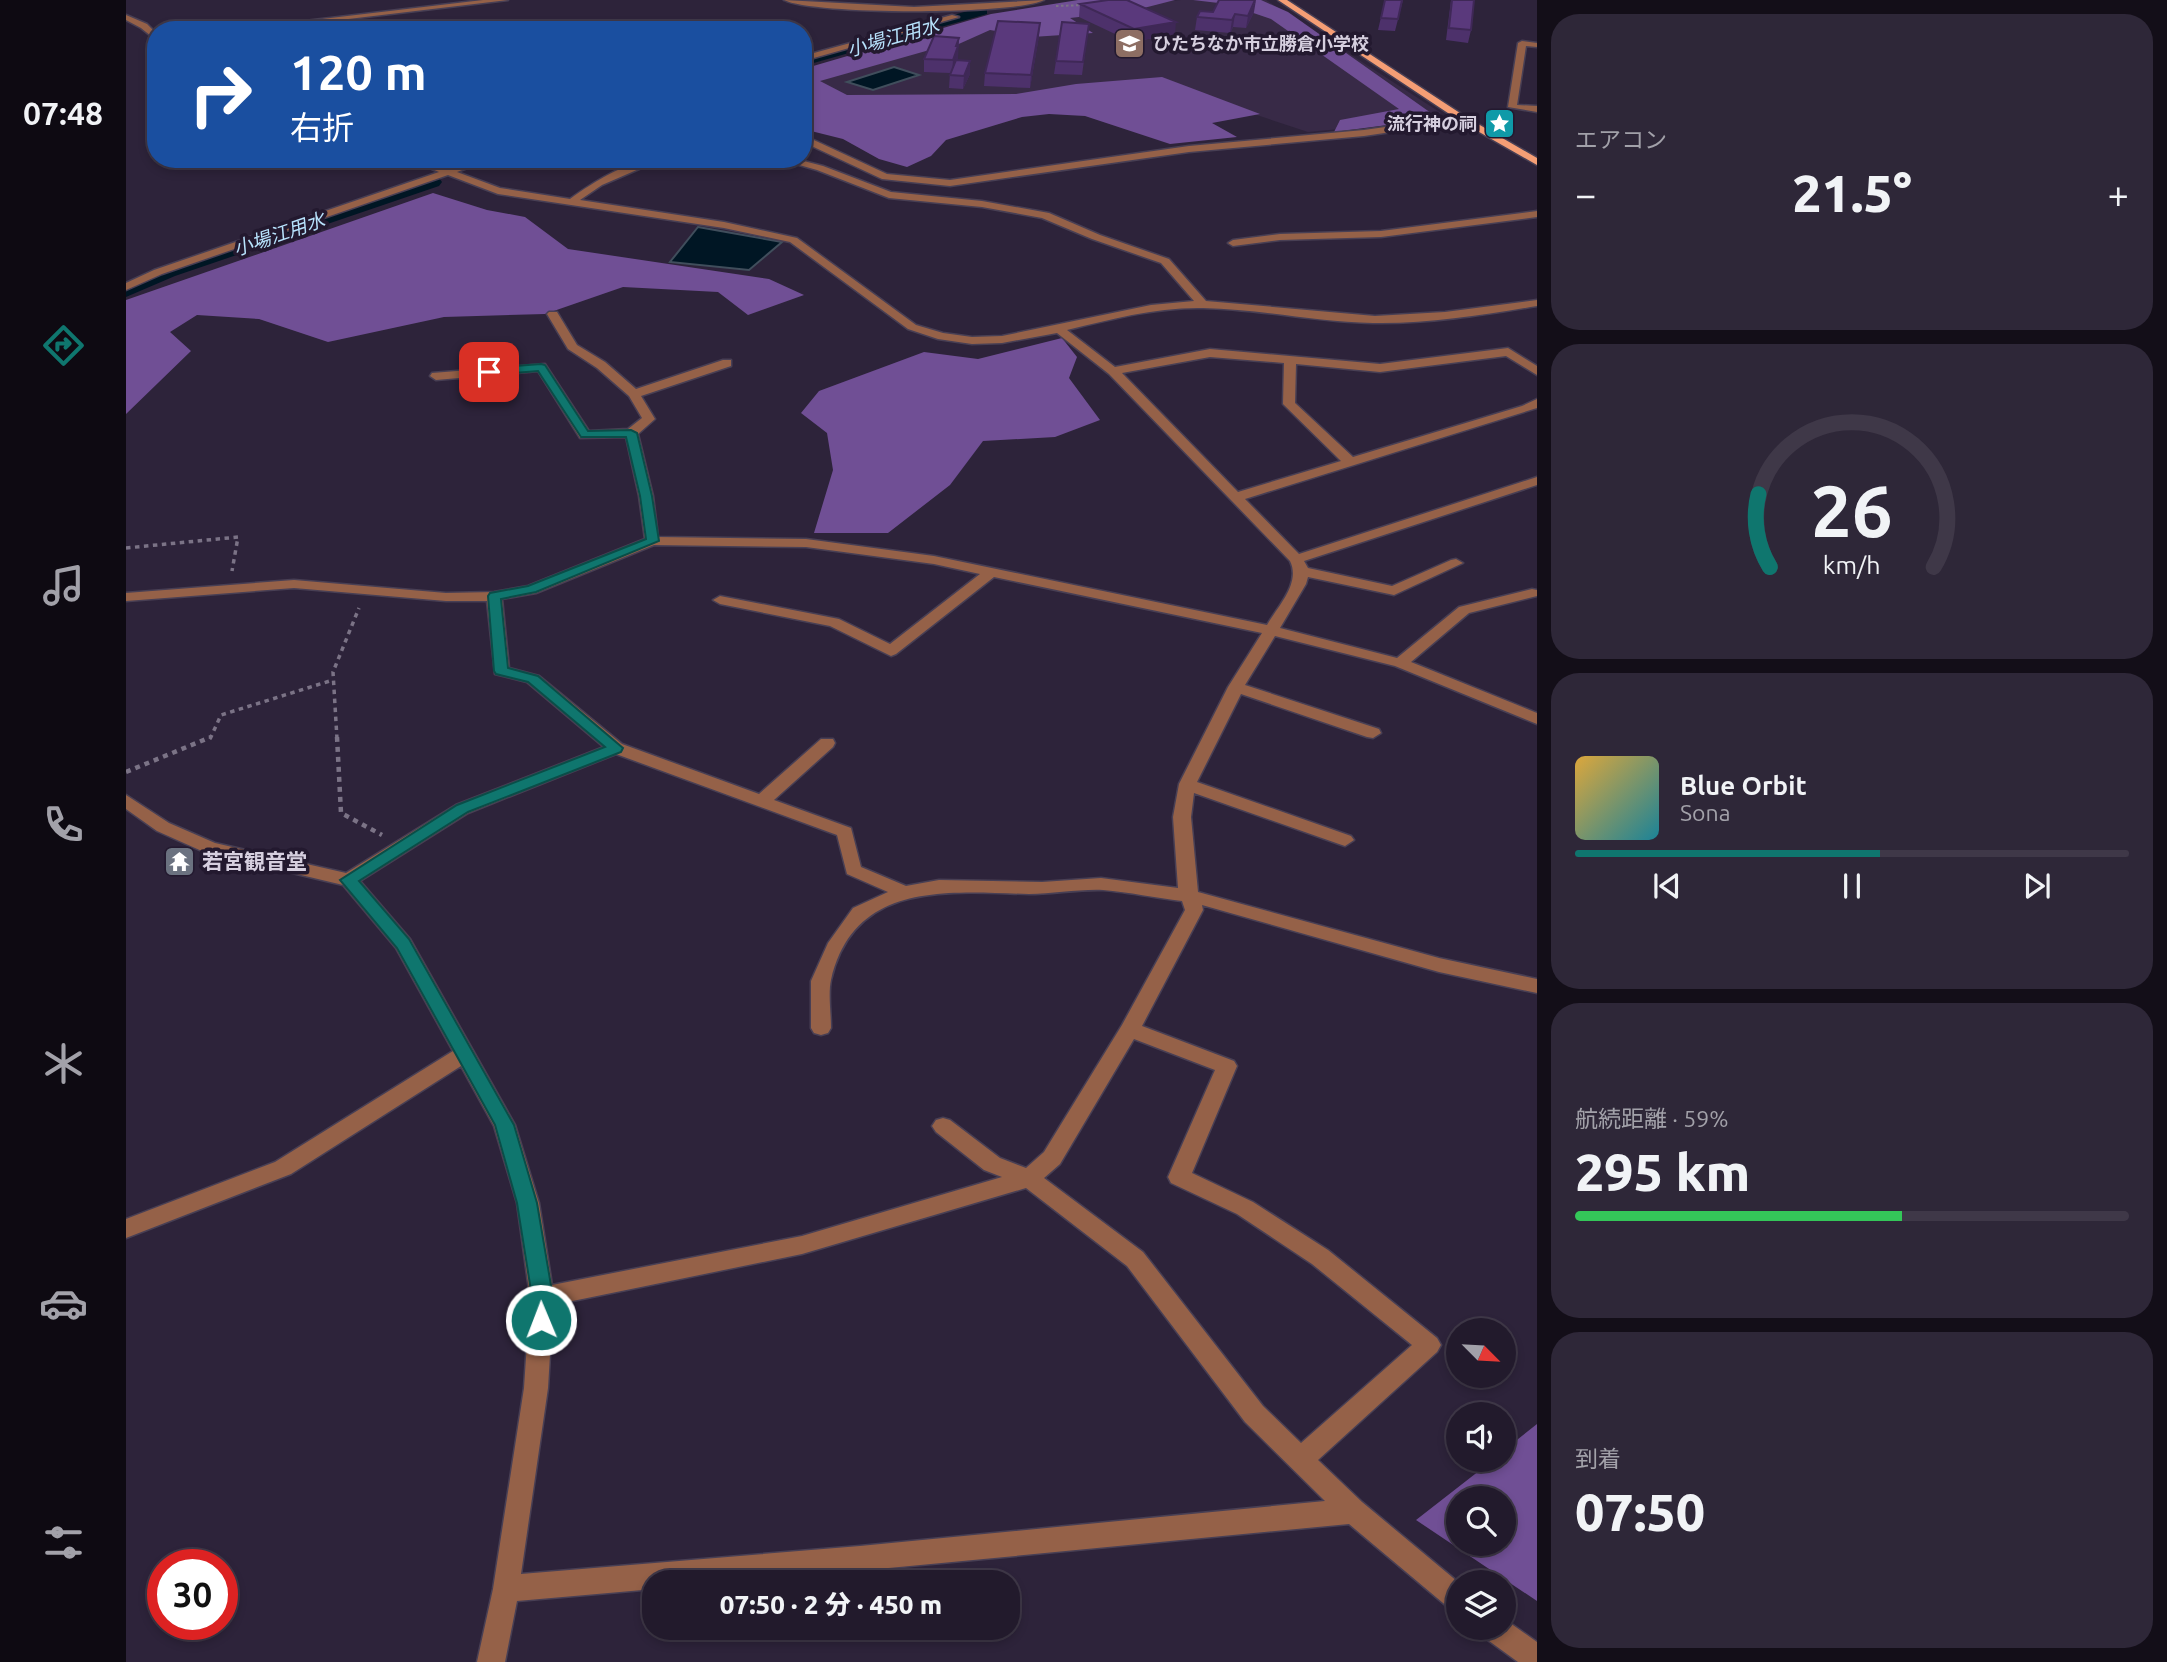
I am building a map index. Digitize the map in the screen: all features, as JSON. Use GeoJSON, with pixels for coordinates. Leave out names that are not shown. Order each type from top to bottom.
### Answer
{"type":"FeatureCollection","features":[{"type":"Feature","properties":{"kind":"main road"},"geometry":{"type":"LineString","coordinates":[[1282,0],[1463,119],[1537,162]]}},
{"type":"Feature","properties":{"kind":"street"},"geometry":{"type":"LineString","coordinates":[[314,21],[504,0]]}},
{"type":"Feature","properties":{"kind":"street"},"geometry":{"type":"LineString","coordinates":[[788,0],[876,10],[978,9]]}},
{"type":"Feature","properties":{"kind":"street"},"geometry":{"type":"LineString","coordinates":[[812,56],[978,9],[1040,0]]}},
{"type":"Feature","properties":{"kind":"street"},"geometry":{"type":"LineString","coordinates":[[126,16],[147,29]]}},
{"type":"Feature","properties":{"kind":"street"},"geometry":{"type":"LineString","coordinates":[[1537,44],[1522,43],[1512,107],[1537,109]]}},
{"type":"Feature","properties":{"kind":"street"},"geometry":{"type":"LineString","coordinates":[[812,142],[885,177],[950,183],[1189,149],[1364,133],[1463,119]]}},
{"type":"Feature","properties":{"kind":"street"},"geometry":{"type":"LineString","coordinates":[[812,166],[890,195],[982,204],[1045,215],[1096,237],[1165,261],[1202,304]]}},
{"type":"Feature","properties":{"kind":"street"},"geometry":{"type":"LineString","coordinates":[[436,168],[498,191],[724,225],[793,240],[838,271],[896,317],[925,332],[969,340],[994,340],[1150,308],[1202,304],[1344,318],[1411,319],[1537,303]]}},
{"type":"Feature","properties":{"kind":"street"},"geometry":{"type":"LineString","coordinates":[[126,286],[158,272],[458,168]]}},
{"type":"Feature","properties":{"kind":"street"},"geometry":{"type":"LineString","coordinates":[[570,203],[598,183],[635,168]]}},
{"type":"Feature","properties":{"kind":"street"},"geometry":{"type":"LineString","coordinates":[[1233,243],[1280,237],[1381,234],[1537,214]]}},
{"type":"Feature","properties":{"kind":"street"},"geometry":{"type":"LineString","coordinates":[[436,376],[541,367],[585,435],[631,433],[649,419],[635,394],[601,365],[572,348],[554,314]]}},
{"type":"Feature","properties":{"kind":"street"},"geometry":{"type":"LineString","coordinates":[[1059,328],[1089,355],[1113,371],[1236,496],[1299,565],[1394,591],[1455,563]]}},
{"type":"Feature","properties":{"kind":"street"},"geometry":{"type":"LineString","coordinates":[[1113,371],[1210,353],[1380,368],[1508,352],[1537,371]]}},
{"type":"Feature","properties":{"kind":"street"},"geometry":{"type":"LineString","coordinates":[[1290,360],[1289,404],[1350,462]]}},
{"type":"Feature","properties":{"kind":"street"},"geometry":{"type":"LineString","coordinates":[[635,394],[727,363]]}},
{"type":"Feature","properties":{"kind":"street"},"geometry":{"type":"LineString","coordinates":[[1236,496],[1537,403]]}},
{"type":"Feature","properties":{"kind":"street"},"geometry":{"type":"LineString","coordinates":[[631,433],[646,496],[652,541]]}},
{"type":"Feature","properties":{"kind":"street"},"geometry":{"type":"LineString","coordinates":[[1299,565],[1537,481]]}},
{"type":"Feature","properties":{"kind":"street"},"geometry":{"type":"LineString","coordinates":[[126,597],[293,584],[446,597],[494,596],[531,590],[652,541],[806,543],[921,558],[1270,630],[1400,663],[1534,716]]}},
{"type":"Feature","properties":{"kind":"street"},"geometry":{"type":"LineString","coordinates":[[542,1297],[802,1245],[1029,1178],[1052,1158],[1130,1029],[1194,910],[1186,883],[1182,817],[1187,784],[1236,687],[1299,584],[1299,565]]}},
{"type":"Feature","properties":{"kind":"street"},"geometry":{"type":"LineString","coordinates":[[720,600],[834,622],[891,652],[991,572]]}},
{"type":"Feature","properties":{"kind":"street"},"geometry":{"type":"LineString","coordinates":[[1400,663],[1464,610],[1532,593]]}},
{"type":"Feature","properties":{"kind":"street"},"geometry":{"type":"LineString","coordinates":[[494,596],[501,671],[533,679],[616,748],[845,832],[853,870],[904,892]]}},
{"type":"Feature","properties":{"kind":"street"},"geometry":{"type":"LineString","coordinates":[[1236,687],[1373,733]]}},
{"type":"Feature","properties":{"kind":"street"},"geometry":{"type":"LineString","coordinates":[[761,802],[827,743]]}},
{"type":"Feature","properties":{"kind":"street"},"geometry":{"type":"LineString","coordinates":[[349,880],[463,809],[616,748]]}},
{"type":"Feature","properties":{"kind":"street"},"geometry":{"type":"LineString","coordinates":[[1187,784],[1345,840]]}},
{"type":"Feature","properties":{"kind":"street"},"geometry":{"type":"LineString","coordinates":[[126,801],[163,827],[210,848],[349,880],[403,944],[504,1125],[527,1203],[542,1297],[536,1388],[506,1589],[491,1662]]}},
{"type":"Feature","properties":{"kind":"street"},"geometry":{"type":"LineString","coordinates":[[821,1028],[821,981],[836,943],[860,913],[904,892],[939,886],[1042,888],[1101,884],[1191,896],[1439,965],[1537,986]]}},
{"type":"Feature","properties":{"kind":"street"},"geometry":{"type":"LineString","coordinates":[[1130,1029],[1227,1066],[1180,1177],[1245,1208],[1321,1257],[1429,1345],[1300,1460]]}},
{"type":"Feature","properties":{"kind":"street"},"geometry":{"type":"LineString","coordinates":[[126,1229],[283,1168],[464,1054]]}},
{"type":"Feature","properties":{"kind":"street"},"geometry":{"type":"LineString","coordinates":[[943,1126],[992,1164],[1029,1178],[1135,1259],[1254,1414],[1353,1511],[1446,1589]]}},
{"type":"Feature","properties":{"kind":"street"},"geometry":{"type":"LineString","coordinates":[[506,1589],[860,1559],[1353,1511]]}},
{"type":"Feature","properties":{"kind":"street"},"geometry":{"type":"LineString","coordinates":[[1512,1640],[1537,1659]]}},
{"type":"Feature","properties":{"kind":"path"},"geometry":{"type":"LineString","coordinates":[[126,548],[238,537],[228,589]]}},
{"type":"Feature","properties":{"kind":"path"},"geometry":{"type":"LineString","coordinates":[[366,591],[333,672],[341,813],[401,846]]}},
{"type":"Feature","properties":{"kind":"path"},"geometry":{"type":"LineString","coordinates":[[126,772],[210,739],[221,715],[333,680]]}},
{"type":"Feature","properties":{"kind":"shaded area"},"geometry":{"type":"Polygon","coordinates":[[[1078,0],[1175,0],[1132,11],[1070,18],[1093,33],[1032,37],[990,30],[952,47],[933,49],[820,81],[847,95],[1016,94],[1076,84],[1162,77],[1260,114],[1212,123],[1237,137],[1170,144],[1085,116],[1049,114],[1022,117],[946,140],[931,156],[907,167],[879,159],[843,139],[812,131],[812,66],[991,14],[1078,0]]]}},
{"type":"Feature","properties":{"kind":"shaded area","name":"ひたちなか市立勝倉小学校"},"geometry":{"type":"Polygon","coordinates":[[[1181,0],[1266,0],[1441,113],[1425,121],[1308,132],[1157,82],[1026,98],[852,101],[812,78],[812,71],[1052,13],[1181,0]]]}},
{"type":"Feature","properties":{"kind":"shaded area"},"geometry":{"type":"Polygon","coordinates":[[[1193,0],[1261,0],[1288,12],[1431,113],[1395,124],[1334,132],[1340,120],[1399,109],[1271,19],[1227,4],[1193,0]]]}},
{"type":"Feature","properties":{"kind":"shaded area"},"geometry":{"type":"Polygon","coordinates":[[[433,193],[487,210],[525,217],[568,249],[769,279],[804,295],[748,315],[718,292],[623,287],[545,314],[444,317],[328,342],[259,319],[197,315],[170,332],[191,351],[126,414],[126,300],[433,193]]]}},
{"type":"Feature","properties":{"kind":"shaded area"},"geometry":{"type":"Polygon","coordinates":[[[1062,338],[1077,357],[1069,378],[1100,420],[1055,437],[983,441],[950,485],[888,533],[814,533],[833,470],[827,433],[801,413],[819,391],[924,352],[978,359],[1062,338]]]}},
{"type":"Feature","properties":{"kind":"shaded area"},"geometry":{"type":"Polygon","coordinates":[[[1537,1424],[1537,1601],[1516,1587],[1516,1570],[1491,1570],[1470,1556],[1516,1556],[1516,1486],[1460,1486],[1478,1472],[1516,1472],[1516,1441],[1537,1424]]]}},
{"type":"Feature","properties":{"kind":"shaded area"},"geometry":{"type":"Polygon","coordinates":[[[1446,1497],[1446,1540],[1416,1520],[1446,1497]]]}},
{"type":"Feature","properties":{"kind":"water"},"geometry":{"type":"Polygon","coordinates":[[[894,67],[919,75],[873,90],[847,82],[894,67]]]}},
{"type":"Feature","properties":{"kind":"water"},"geometry":{"type":"Polygon","coordinates":[[[698,227],[782,242],[749,270],[670,262],[698,227]]]}},
{"type":"Feature","properties":{"kind":"building"},"geometry":{"type":"Polygon","coordinates":[[[1127,0],[1176,22],[1134,29],[1080,4],[1127,0]]]}},
{"type":"Feature","properties":{"kind":"building"},"geometry":{"type":"Polygon","coordinates":[[[1219,0],[1255,0],[1248,16],[1235,14],[1232,20],[1197,17],[1200,11],[1213,12],[1219,0]]]}},
{"type":"Feature","properties":{"kind":"building"},"geometry":{"type":"Polygon","coordinates":[[[1385,0],[1402,0],[1398,19],[1381,18],[1385,0]]]}},
{"type":"Feature","properties":{"kind":"building"},"geometry":{"type":"Polygon","coordinates":[[[1452,0],[1474,0],[1471,30],[1449,28],[1452,0]]]}},
{"type":"Feature","properties":{"kind":"building"},"geometry":{"type":"Polygon","coordinates":[[[998,21],[1040,23],[1031,75],[985,73],[998,21]]]}},
{"type":"Feature","properties":{"kind":"building"},"geometry":{"type":"Polygon","coordinates":[[[1062,22],[1089,24],[1083,62],[1056,61],[1062,22]]]}},
{"type":"Feature","properties":{"kind":"building"},"geometry":{"type":"Polygon","coordinates":[[[934,36],[959,38],[953,60],[924,59],[934,36]]]}},
{"type":"Feature","properties":{"kind":"building"},"geometry":{"type":"Polygon","coordinates":[[[956,60],[970,61],[964,76],[950,75],[956,60]]]}},
{"type":"Feature","properties":{"kind":"waterway","name":"小場江用水"},"geometry":{"type":"LineString","coordinates":[[812,59],[982,11]]}},
{"type":"Feature","properties":{"kind":"waterway","name":"小場江用水"},"geometry":{"type":"LineString","coordinates":[[126,291],[168,272],[433,182]]}},
{"type":"Feature","properties":{"kind":"place","name":"ひたちなか市立勝倉小学校"},"geometry":{"type":"Point","coordinates":[1130,43]}},
{"type":"Feature","properties":{"kind":"place","name":"流行神の祠"},"geometry":{"type":"Point","coordinates":[1500,123]}},
{"type":"Feature","properties":{"kind":"place","name":"若宮観音堂"},"geometry":{"type":"Point","coordinates":[179,861]}},
{"type":"Feature","properties":{"kind":"route"},"geometry":{"type":"LineString","coordinates":[[489,372],[541,367],[585,435],[631,433],[646,496],[652,541],[531,590],[494,596],[501,671],[533,679],[616,748],[463,809],[349,880],[403,944],[504,1125],[527,1203],[542,1297],[541,1320]]}}]}
